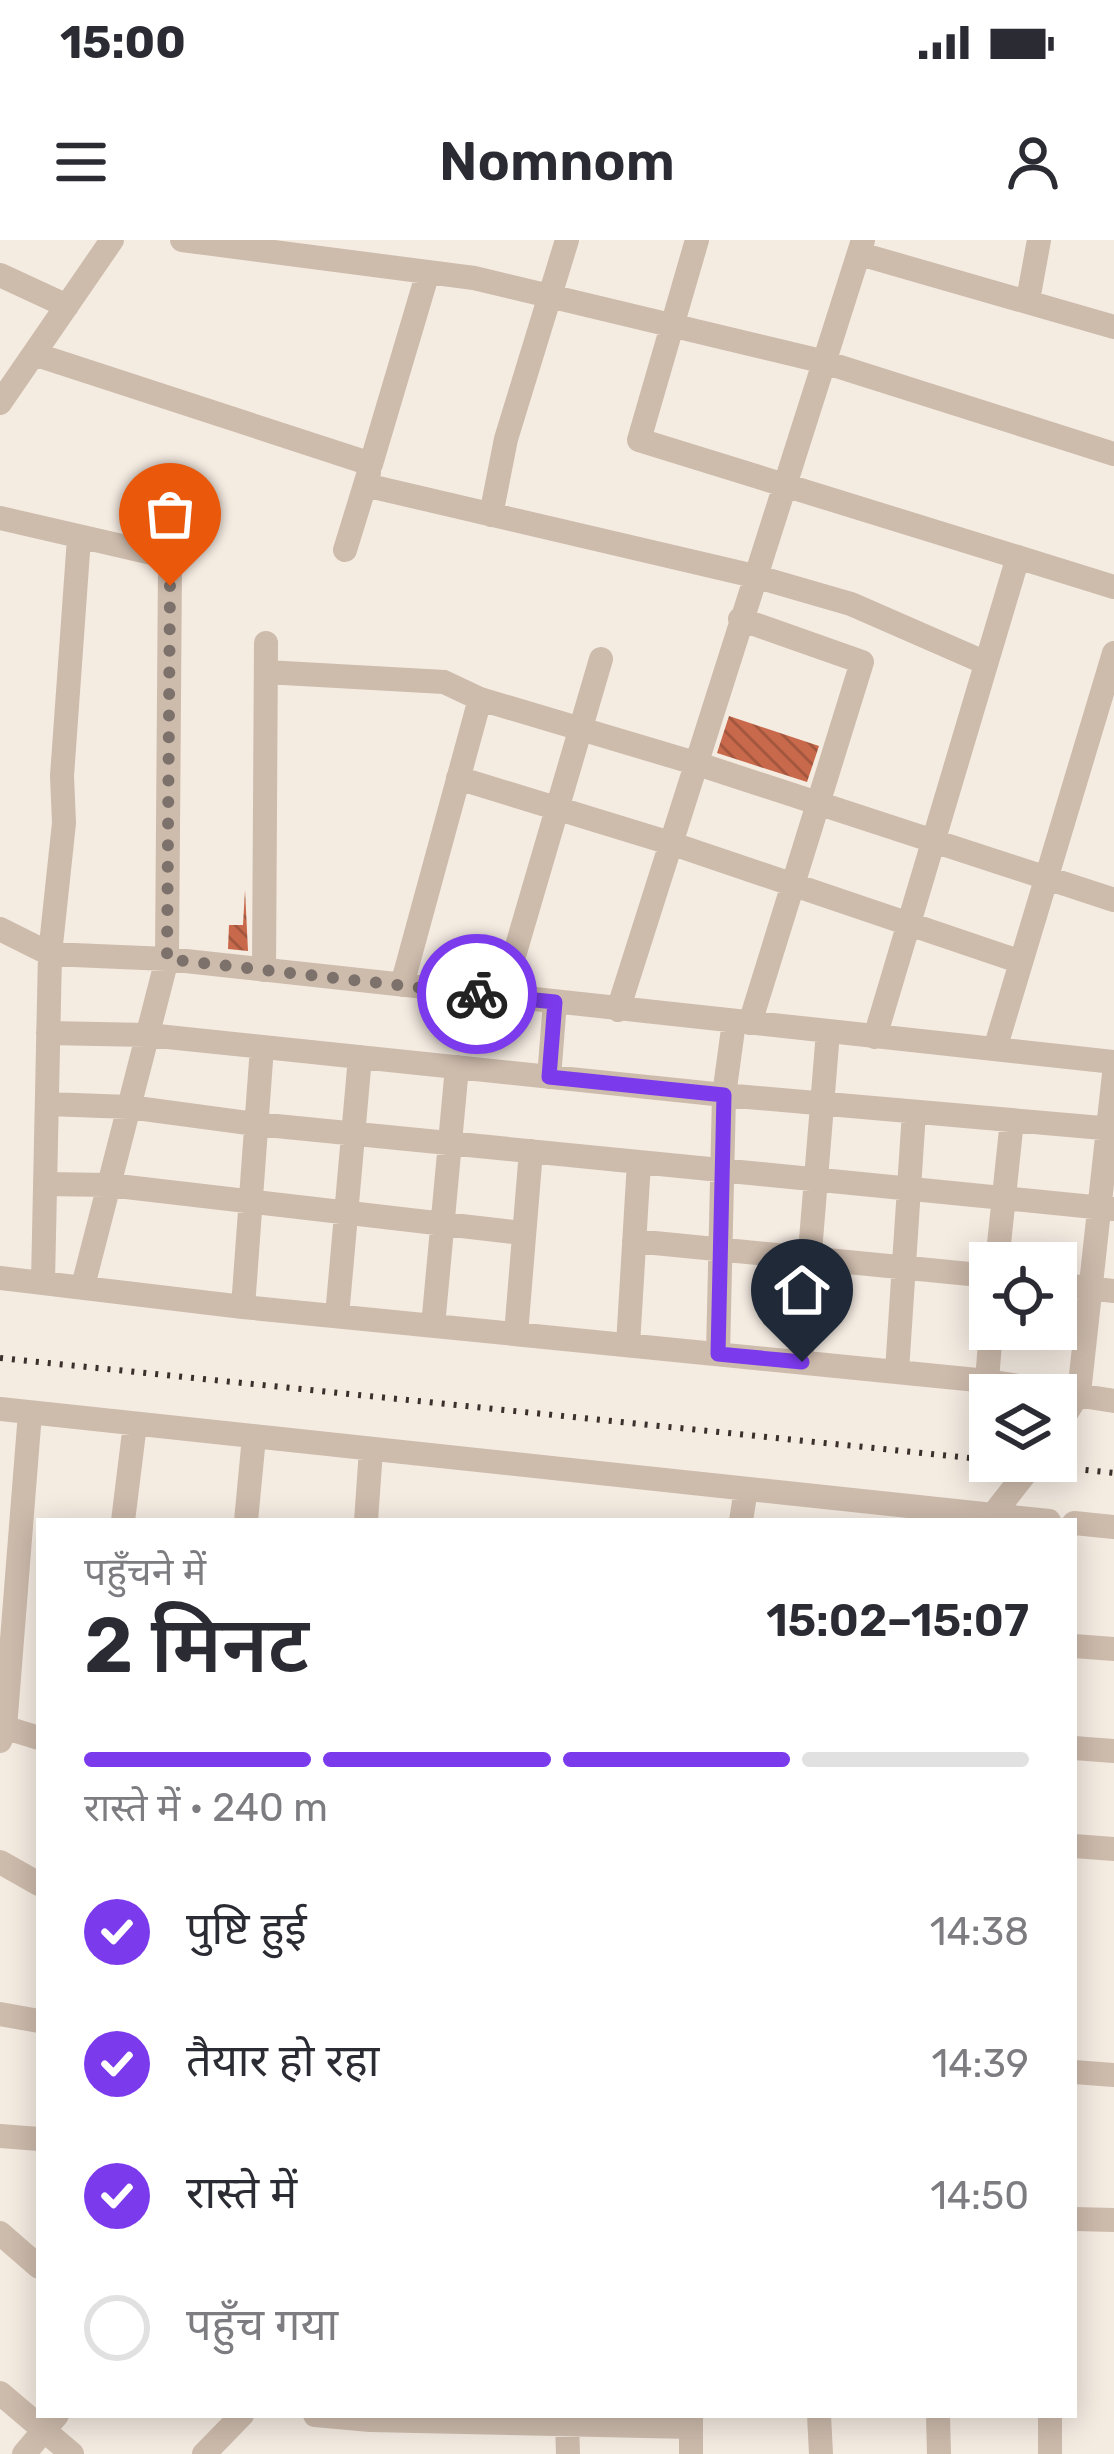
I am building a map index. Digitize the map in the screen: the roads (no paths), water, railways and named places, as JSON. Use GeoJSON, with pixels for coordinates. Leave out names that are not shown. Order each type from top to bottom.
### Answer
{"type":"FeatureCollection","features":[{"type":"Feature","properties":{"kind":"street"},"geometry":{"type":"LineString","coordinates":[[1,400],[112,240]]}},
{"type":"Feature","properties":{"kind":"street"},"geometry":{"type":"LineString","coordinates":[[182,240],[474,278],[821,361],[1114,454]]}},
{"type":"Feature","properties":{"kind":"street"},"geometry":{"type":"LineString","coordinates":[[491,515],[506,439],[567,240]]}},
{"type":"Feature","properties":{"kind":"street"},"geometry":{"type":"LineString","coordinates":[[697,240],[639,440],[1114,587]]}},
{"type":"Feature","properties":{"kind":"street"},"geometry":{"type":"LineString","coordinates":[[1028,300],[1039,240]]}},
{"type":"Feature","properties":{"kind":"street"},"geometry":{"type":"LineString","coordinates":[[618,1010],[861,247],[1114,327]]}},
{"type":"Feature","properties":{"kind":"street"},"geometry":{"type":"LineString","coordinates":[[345,550],[428,272]]}},
{"type":"Feature","properties":{"kind":"street"},"geometry":{"type":"LineString","coordinates":[[0,275],[67,306]]}},
{"type":"Feature","properties":{"kind":"street"},"geometry":{"type":"LineString","coordinates":[[34,354],[491,515],[754,576],[850,604],[986,664]]}},
{"type":"Feature","properties":{"kind":"street"},"geometry":{"type":"LineString","coordinates":[[0,518],[165,556],[170,565],[167,959],[83,1286]]}},
{"type":"Feature","properties":{"kind":"street"},"geometry":{"type":"LineString","coordinates":[[43,1282],[50,954],[64,823],[62,776],[79,538]]}},
{"type":"Feature","properties":{"kind":"street"},"geometry":{"type":"LineString","coordinates":[[875,1037],[1018,557]]}},
{"type":"Feature","properties":{"kind":"street"},"geometry":{"type":"LineString","coordinates":[[718,1354],[724,1095],[742,1023],[793,884],[862,662],[740,619]]}},
{"type":"Feature","properties":{"kind":"street"},"geometry":{"type":"LineString","coordinates":[[264,970],[266,643]]}},
{"type":"Feature","properties":{"kind":"street"},"geometry":{"type":"LineString","coordinates":[[995,1049],[1114,653]]}},
{"type":"Feature","properties":{"kind":"street"},"geometry":{"type":"LineString","coordinates":[[502,997],[602,659]]}},
{"type":"Feature","properties":{"kind":"street"},"geometry":{"type":"LineString","coordinates":[[266,672],[444,682],[480,699],[695,763],[1114,900]]}},
{"type":"Feature","properties":{"kind":"street"},"geometry":{"type":"LineString","coordinates":[[402,985],[480,699]]}},
{"type":"Feature","properties":{"kind":"street"},"geometry":{"type":"LineString","coordinates":[[458,778],[670,842],[1021,962]]}},
{"type":"Feature","properties":{"kind":"street"},"geometry":{"type":"LineString","coordinates":[[0,929],[50,954],[167,959],[1114,1062]]}},
{"type":"Feature","properties":{"kind":"street"},"geometry":{"type":"LineString","coordinates":[[549,1077],[555,1002]]}},
{"type":"Feature","properties":{"kind":"street"},"geometry":{"type":"LineString","coordinates":[[802,1362],[828,1032]]}},
{"type":"Feature","properties":{"kind":"street"},"geometry":{"type":"LineString","coordinates":[[49,1033],[148,1035],[724,1095],[1111,1129]]}},
{"type":"Feature","properties":{"kind":"street"},"geometry":{"type":"LineString","coordinates":[[242,1307],[262,1047]]}},
{"type":"Feature","properties":{"kind":"street"},"geometry":{"type":"LineString","coordinates":[[337,1316],[360,1057]]}},
{"type":"Feature","properties":{"kind":"street"},"geometry":{"type":"LineString","coordinates":[[433,1326],[457,1067]]}},
{"type":"Feature","properties":{"kind":"street"},"geometry":{"type":"LineString","coordinates":[[1077,1396],[1101,1290],[1114,1074]]}},
{"type":"Feature","properties":{"kind":"street"},"geometry":{"type":"LineString","coordinates":[[47,1104],[129,1107],[256,1124],[1106,1209]]}},
{"type":"Feature","properties":{"kind":"street"},"geometry":{"type":"LineString","coordinates":[[897,1371],[914,1112]]}},
{"type":"Feature","properties":{"kind":"street"},"geometry":{"type":"LineString","coordinates":[[999,1242],[1012,1120]]}},
{"type":"Feature","properties":{"kind":"street"},"geometry":{"type":"LineString","coordinates":[[516,1334],[531,1151]]}},
{"type":"Feature","properties":{"kind":"street"},"geometry":{"type":"LineString","coordinates":[[628,1345],[639,1162]]}},
{"type":"Feature","properties":{"kind":"street"},"geometry":{"type":"LineString","coordinates":[[46,1184],[109,1185],[522,1233]]}},
{"type":"Feature","properties":{"kind":"street"},"geometry":{"type":"LineString","coordinates":[[634,1241],[969,1274]]}},
{"type":"Feature","properties":{"kind":"street"},"geometry":{"type":"LineString","coordinates":[[0,1278],[242,1307],[969,1379]]}},
{"type":"Feature","properties":{"kind":"street"},"geometry":{"type":"LineString","coordinates":[[1079,1393],[1114,1401]]}},
{"type":"Feature","properties":{"kind":"street"},"geometry":{"type":"LineString","coordinates":[[0,1409],[990,1518],[1018,1482]]}},
{"type":"Feature","properties":{"kind":"street"},"geometry":{"type":"LineString","coordinates":[[31,1413],[2,1732],[36,1738]]}},
{"type":"Feature","properties":{"kind":"street"},"geometry":{"type":"LineString","coordinates":[[124,1518],[135,1424]]}},
{"type":"Feature","properties":{"kind":"street"},"geometry":{"type":"LineString","coordinates":[[246,1518],[254,1437]]}},
{"type":"Feature","properties":{"kind":"street"},"geometry":{"type":"LineString","coordinates":[[366,1518],[371,1450]]}},
{"type":"Feature","properties":{"kind":"street"},"geometry":{"type":"LineString","coordinates":[[741,1518],[746,1489]]}},
{"type":"Feature","properties":{"kind":"street"},"geometry":{"type":"LineString","coordinates":[[1077,1523],[1114,1527]]}},
{"type":"Feature","properties":{"kind":"street"},"geometry":{"type":"LineString","coordinates":[[1077,1646],[1114,1649]]}},
{"type":"Feature","properties":{"kind":"street"},"geometry":{"type":"LineString","coordinates":[[1077,1748],[1114,1751]]}},
{"type":"Feature","properties":{"kind":"street"},"geometry":{"type":"LineString","coordinates":[[1077,1846],[1114,1849]]}},
{"type":"Feature","properties":{"kind":"street"},"geometry":{"type":"LineString","coordinates":[[0,1862],[36,1882]]}},
{"type":"Feature","properties":{"kind":"street"},"geometry":{"type":"LineString","coordinates":[[0,2014],[36,2020]]}},
{"type":"Feature","properties":{"kind":"street"},"geometry":{"type":"LineString","coordinates":[[1077,2072],[1114,2075]]}},
{"type":"Feature","properties":{"kind":"street"},"geometry":{"type":"LineString","coordinates":[[0,2136],[36,2139]]}},
{"type":"Feature","properties":{"kind":"street"},"geometry":{"type":"LineString","coordinates":[[1077,2219],[1114,2220]]}},
{"type":"Feature","properties":{"kind":"street"},"geometry":{"type":"LineString","coordinates":[[0,2233],[36,2264]]}},
{"type":"Feature","properties":{"kind":"street"},"geometry":{"type":"LineString","coordinates":[[0,2393],[36,2413]]}},
{"type":"Feature","properties":{"kind":"street"},"geometry":{"type":"LineString","coordinates":[[348,2418],[691,2421],[691,2454]]}},
{"type":"Feature","properties":{"kind":"street"},"geometry":{"type":"LineString","coordinates":[[819,2418],[820,2454]]}},
{"type":"Feature","properties":{"kind":"street"},"geometry":{"type":"LineString","coordinates":[[938,2418],[939,2454]]}},
{"type":"Feature","properties":{"kind":"street"},"geometry":{"type":"LineString","coordinates":[[1049,2454],[1050,2418]]}},
{"type":"Feature","properties":{"kind":"street"},"geometry":{"type":"LineString","coordinates":[[204,2454],[225,2420]]}},
{"type":"Feature","properties":{"kind":"street"},"geometry":{"type":"LineString","coordinates":[[24,2454],[51,2422],[72,2454]]}},
{"type":"Feature","properties":{"kind":"street"},"geometry":{"type":"LineString","coordinates":[[567,2423],[568,2454]]}},
{"type":"Feature","properties":{"kind":"railway"},"geometry":{"type":"LineString","coordinates":[[0,1358],[969,1458]]}},
{"type":"Feature","properties":{"kind":"railway"},"geometry":{"type":"LineString","coordinates":[[1077,1469],[1114,1473]]}}]}
